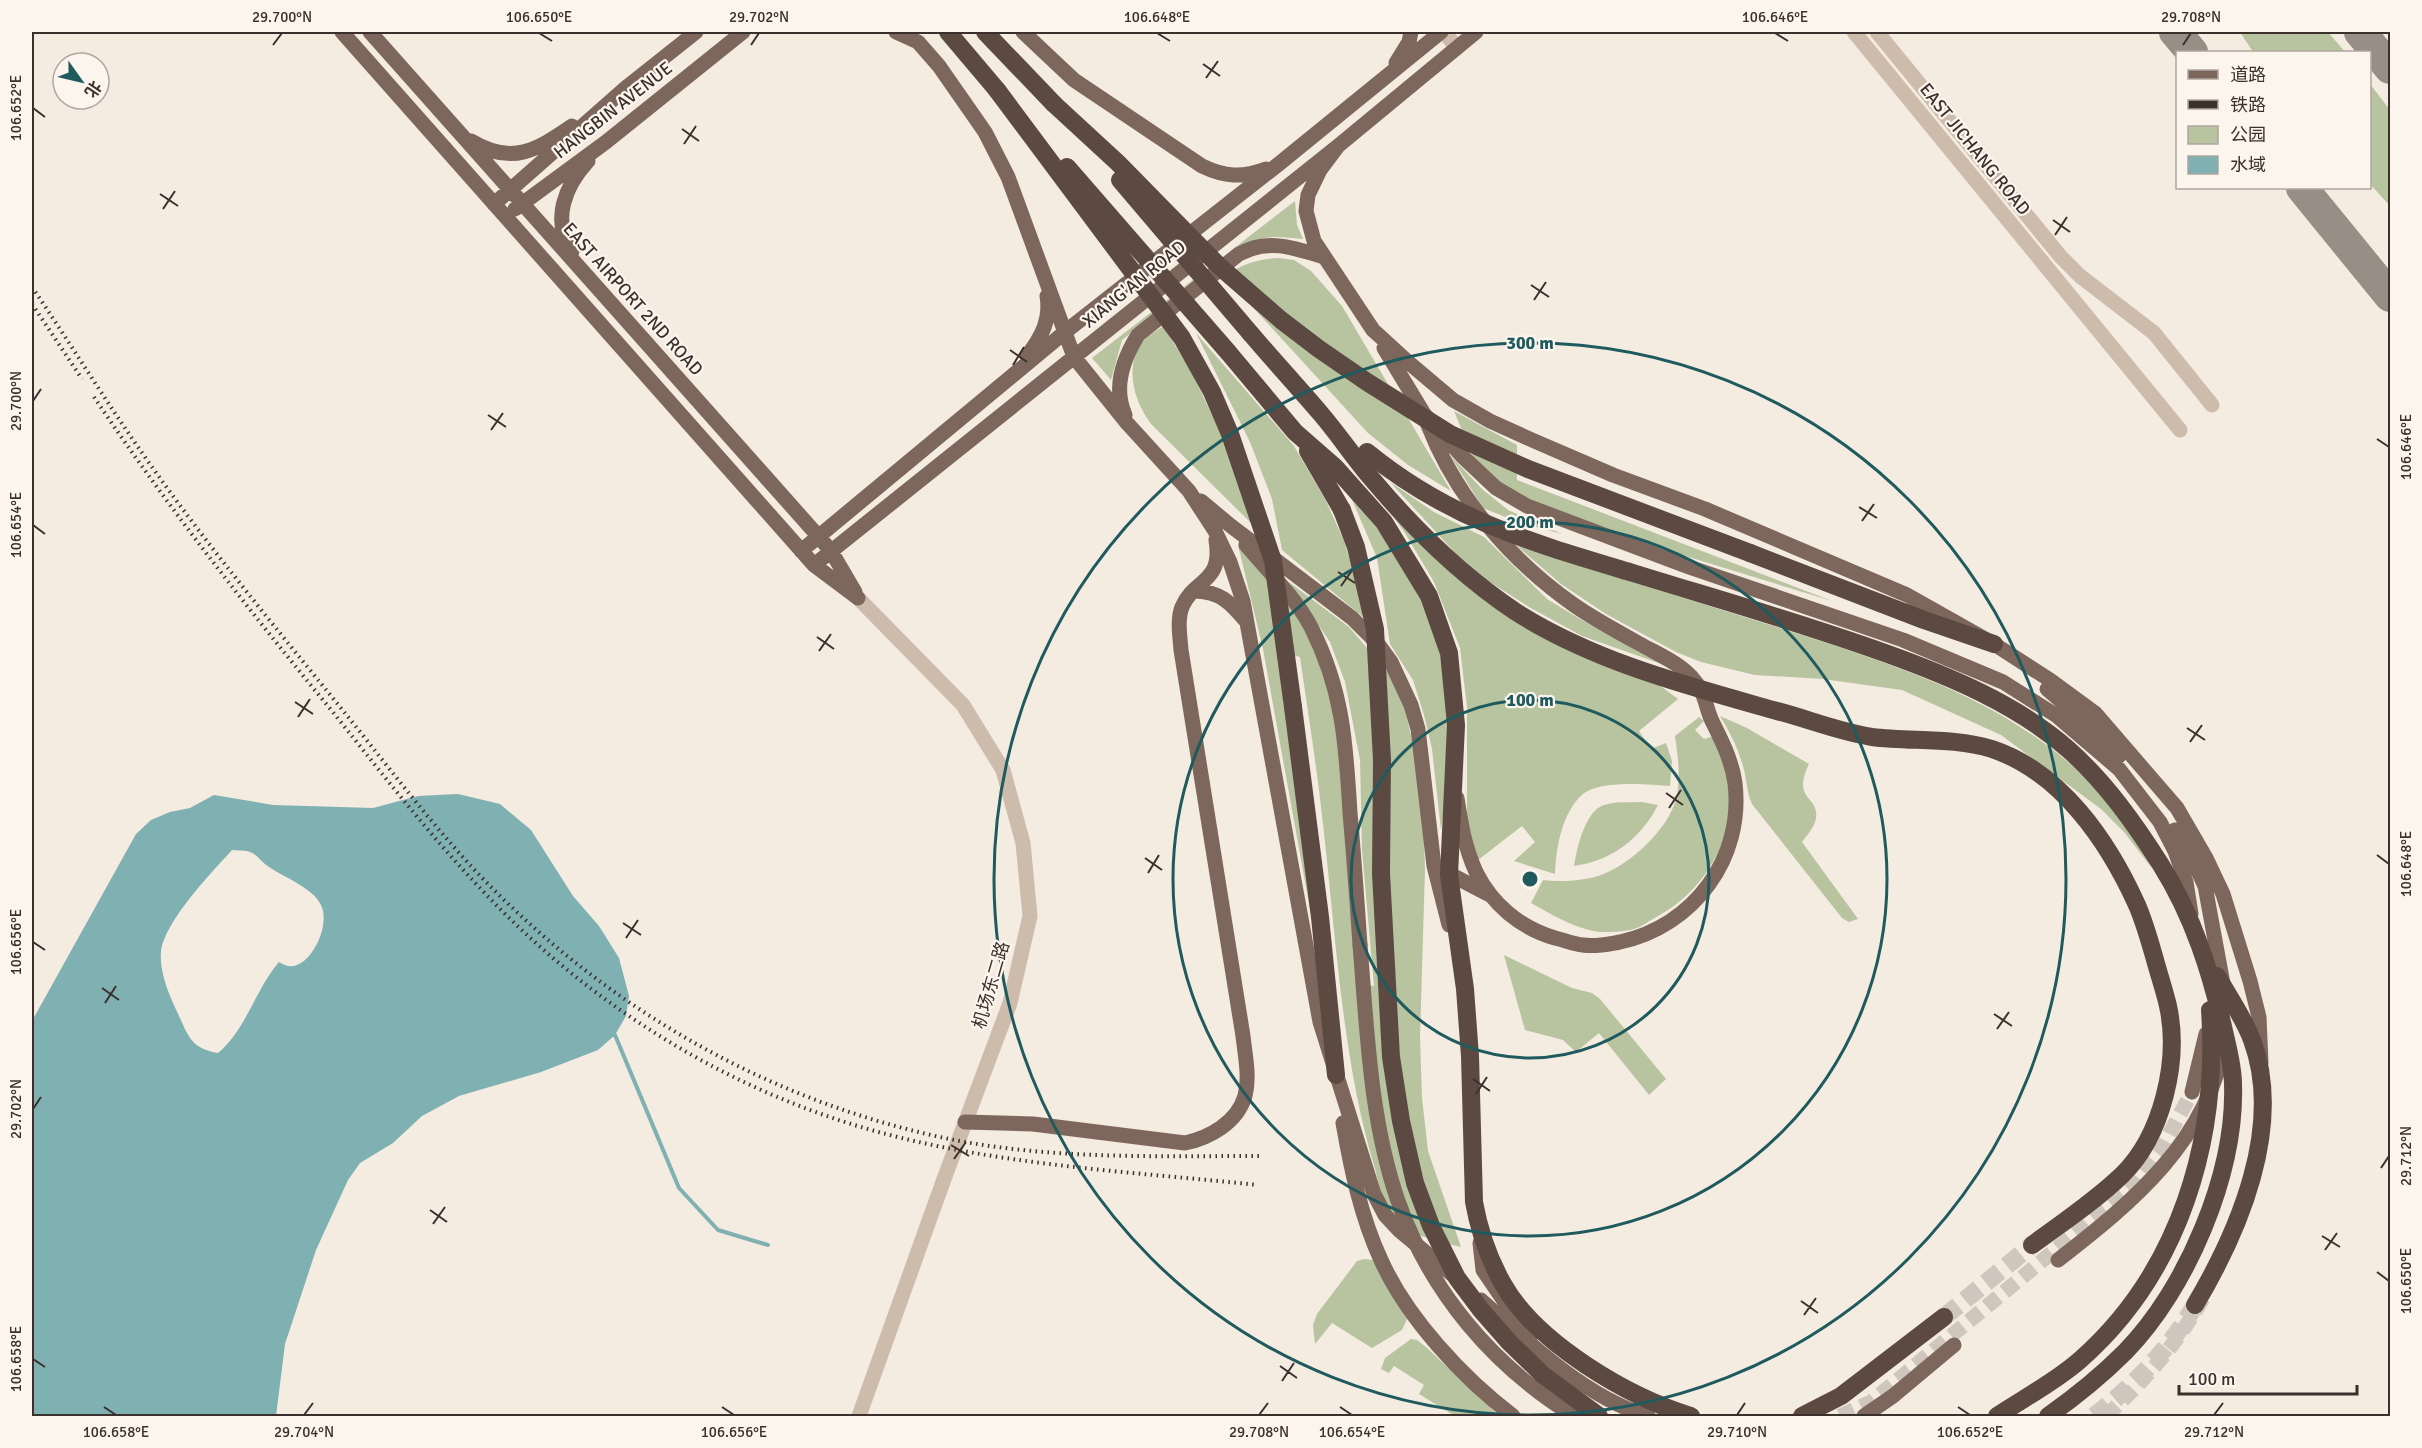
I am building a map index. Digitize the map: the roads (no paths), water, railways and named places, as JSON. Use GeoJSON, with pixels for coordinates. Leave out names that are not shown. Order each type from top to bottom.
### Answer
{"type":"FeatureCollection","features":[{"type":"Feature","properties":{"kind":"highway"},"geometry":{"type":"LineString","coordinates":[[948,32],[997,90],[1094,196],[1295,432],[1335,467],[1384,522],[1429,596],[1440,622],[1452,674],[1456,725],[1455,783],[1449,842],[1442,870],[1465,989],[1472,1095],[1473,1202],[1477,1222],[1504,1286],[1535,1324],[1577,1359],[1615,1383],[1643,1399],[1691,1416]]}},
{"type":"Feature","properties":{"kind":"highway"},"geometry":{"type":"LineString","coordinates":[[985,32],[1054,104],[1322,416],[1372,480],[1457,568],[1517,612],[1574,643],[1655,675],[1700,689],[1870,737],[1956,742],[1989,748],[2018,760],[2037,772],[2069,801],[2097,834],[2120,870],[2139,909],[2169,1009],[2171,1054],[2165,1095],[2153,1129],[2140,1152],[2124,1173],[2032,1245]]}},
{"type":"Feature","properties":{"kind":"highway"},"geometry":{"type":"LineString","coordinates":[[997,90],[1182,338],[1212,392],[1230,434],[1273,561],[1320,917],[1336,1075]]}},
{"type":"Feature","properties":{"kind":"highway"},"geometry":{"type":"LineString","coordinates":[[1054,104],[1118,163],[1219,266],[1291,327],[1367,382],[1450,434],[1518,465],[1924,620],[1994,644]]}},
{"type":"Feature","properties":{"kind":"highway"},"geometry":{"type":"LineString","coordinates":[[1322,416],[1395,475],[1450,508],[1522,540],[1857,643],[1947,676],[2006,708],[2068,749],[2094,775],[2141,834],[2169,878],[2192,923],[2205,958],[2233,1071],[2234,1105],[2227,1152],[2214,1198],[2194,1248],[2163,1302],[2127,1349],[2076,1396],[2048,1416]]}},
{"type":"Feature","properties":{"kind":"highway"},"geometry":{"type":"LineString","coordinates":[[1295,432],[1342,510],[1356,547],[1375,629],[1382,760],[1382,874],[1391,1057],[1401,1121],[1415,1183],[1431,1226],[1457,1278],[1481,1310],[1509,1342],[1543,1375],[1599,1416]]}},
{"type":"Feature","properties":{"kind":"highway"},"geometry":{"type":"LineString","coordinates":[[2195,1305],[2228,1242],[2246,1196],[2259,1148],[2263,1101],[2260,1066],[2252,1040],[2205,958]]}},
{"type":"Feature","properties":{"kind":"highway"},"geometry":{"type":"LineString","coordinates":[[1997,1416],[2078,1362],[2104,1337],[2131,1305],[2162,1255],[2187,1198],[2201,1151],[2208,1111],[2213,1054],[2205,958]]}},
{"type":"Feature","properties":{"kind":"highway"},"geometry":{"type":"LineString","coordinates":[[1802,1416],[1841,1396],[1944,1317]]}},
{"type":"Feature","properties":{"kind":"main road"},"geometry":{"type":"LineString","coordinates":[[342,32],[814,565],[858,598]]}},
{"type":"Feature","properties":{"kind":"main road","name":"EAST AIRPORT 2ND ROAD"},"geometry":{"type":"LineString","coordinates":[[370,32],[819,537],[831,551],[858,598]]}},
{"type":"Feature","properties":{"kind":"main road","name":"HANGBIN AVENUE"},"geometry":{"type":"LineString","coordinates":[[494,204],[628,86],[696,32]]}},
{"type":"Feature","properties":{"kind":"main road","name":"HANGBIN AVENUE"},"geometry":{"type":"LineString","coordinates":[[506,217],[606,142],[743,32]]}},
{"type":"Feature","properties":{"kind":"main road"},"geometry":{"type":"LineString","coordinates":[[896,32],[918,42],[928,51],[985,132],[1008,177],[1074,357],[1130,426],[1189,491],[1352,618],[1378,644],[1391,662],[1411,705],[1418,729],[1442,870],[1492,896]]}},
{"type":"Feature","properties":{"kind":"main road"},"geometry":{"type":"LineString","coordinates":[[1023,32],[1053,63],[1081,85],[1202,166],[1236,176],[1250,175],[1280,163]]}},
{"type":"Feature","properties":{"kind":"main road"},"geometry":{"type":"LineString","coordinates":[[1384,78],[1404,52],[1411,32]]}},
{"type":"Feature","properties":{"kind":"main road","name":"XIANG'AN ROAD"},"geometry":{"type":"LineString","coordinates":[[814,565],[1338,146],[1476,32]]}},
{"type":"Feature","properties":{"kind":"main road","name":"XIANG'AN ROAD"},"geometry":{"type":"LineString","coordinates":[[801,550],[1065,332],[1280,163],[1438,33]]}},
{"type":"Feature","properties":{"kind":"main road"},"geometry":{"type":"LineString","coordinates":[[458,132],[480,146],[493,151],[505,154],[531,151],[628,86]]}},
{"type":"Feature","properties":{"kind":"main road"},"geometry":{"type":"LineString","coordinates":[[601,293],[569,247],[564,236],[561,210],[573,181],[606,142]]}},
{"type":"Feature","properties":{"kind":"main road"},"geometry":{"type":"LineString","coordinates":[[1338,146],[1320,170],[1308,195],[1306,211],[1309,227],[1324,257],[1373,330],[1424,414],[1438,450],[1468,500],[1510,550],[1574,605],[1669,659],[1690,676],[1700,689],[1725,747],[1735,781],[1737,811],[1730,846],[1721,868],[1707,889],[1689,906],[1666,925],[1638,938],[1601,946],[1581,945],[1545,935],[1515,919],[1492,896],[1477,874],[1467,849],[1455,783]]}},
{"type":"Feature","properties":{"kind":"main road"},"geometry":{"type":"LineString","coordinates":[[1130,426],[1120,404],[1119,390],[1124,362],[1138,335],[1247,250],[1258,246],[1278,245],[1324,257]]}},
{"type":"Feature","properties":{"kind":"main road"},"geometry":{"type":"LineString","coordinates":[[1010,378],[1037,342],[1047,319],[1049,307],[1044,275]]}},
{"type":"Feature","properties":{"kind":"main road"},"geometry":{"type":"LineString","coordinates":[[1373,330],[1453,400],[1490,421],[1613,475],[1705,509],[1907,596],[1994,644],[2050,680],[2095,713],[2177,808],[2206,858],[2223,894],[2236,931],[2259,1017],[2262,1044],[2261,1086],[2243,1194],[2223,1258],[2209,1286]]}},
{"type":"Feature","properties":{"kind":"main road"},"geometry":{"type":"LineString","coordinates":[[1424,414],[1462,456],[1496,488],[1527,506],[1689,567],[1924,648],[2003,682],[2058,716],[2119,769],[2160,822],[2175,851],[2186,882],[2192,923]]}},
{"type":"Feature","properties":{"kind":"main road"},"geometry":{"type":"LineString","coordinates":[[1189,491],[1215,531],[1230,562],[1243,601],[1320,1022],[1374,1194],[1385,1215],[1400,1231],[1539,1351],[1582,1383],[1633,1412],[1648,1416]]}},
{"type":"Feature","properties":{"kind":"main road"},"geometry":{"type":"LineString","coordinates":[[1231,526],[1296,605],[1310,626],[1335,686],[1341,709],[1371,1068],[1382,1140],[1398,1201],[1421,1253],[1446,1296],[1477,1337],[1515,1374],[1574,1416]]}},
{"type":"Feature","properties":{"kind":"main road"},"geometry":{"type":"LineString","coordinates":[[965,1122],[1033,1124],[1185,1143],[1202,1139],[1218,1131],[1245,1098],[1247,1072],[1243,1036],[1181,650],[1180,611],[1185,602],[1209,576],[1217,561],[1215,531]]}},
{"type":"Feature","properties":{"kind":"main road"},"geometry":{"type":"LineString","coordinates":[[1196,591],[1212,592],[1226,598],[1246,622]]}},
{"type":"Feature","properties":{"kind":"main road"},"geometry":{"type":"LineString","coordinates":[[2012,656],[2087,723],[2122,759],[2173,827],[2193,860],[2205,886],[2224,991],[2227,1033],[2220,1070],[2200,1118],[2176,1152],[2132,1200],[2058,1260]]}},
{"type":"Feature","properties":{"kind":"main road"},"geometry":{"type":"LineString","coordinates":[[2192,1092],[2204,1046],[2210,1001],[2210,941],[2205,886]]}},
{"type":"Feature","properties":{"kind":"main road"},"geometry":{"type":"LineString","coordinates":[[1336,1075],[1355,1180],[1381,1260],[1412,1311],[1456,1365],[1494,1402],[1513,1416]]}},
{"type":"Feature","properties":{"kind":"main road"},"geometry":{"type":"LineString","coordinates":[[1477,1222],[1483,1270],[1496,1291],[1513,1314],[1582,1383]]}},
{"type":"Feature","properties":{"kind":"main road"},"geometry":{"type":"LineString","coordinates":[[1864,1416],[1893,1396],[1954,1345]]}},
{"type":"Feature","properties":{"kind":"street","name":"EAST JICHANG ROAD"},"geometry":{"type":"LineString","coordinates":[[1854,32],[2180,430]]}},
{"type":"Feature","properties":{"kind":"street","name":"EAST JICHANG ROAD"},"geometry":{"type":"LineString","coordinates":[[1877,32],[2061,257],[2080,276],[2154,333],[2212,405]]}},
{"type":"Feature","properties":{"kind":"street"},"geometry":{"type":"LineString","coordinates":[[1438,33],[1454,50]]}},
{"type":"Feature","properties":{"kind":"street","name":"机场东二路"},"geometry":{"type":"LineString","coordinates":[[858,598],[963,705],[1003,770],[1023,843],[1030,916],[1010,1003],[859,1416]]}},
{"type":"Feature","properties":{"kind":"water"},"geometry":{"type":"Polygon","coordinates":[[[458,794],[500,804],[531,830],[573,896],[599,926],[619,958],[629,996],[626,1016],[615,1035],[598,1050],[541,1072],[459,1096],[422,1116],[393,1143],[360,1163],[348,1180],[316,1250],[285,1344],[276,1416],[32,1416],[32,1021],[136,834],[151,820],[170,812],[190,808],[214,795],[273,805],[373,808],[418,796],[458,794]],[[232,850],[180,912],[164,940],[161,952],[166,986],[186,1032],[198,1046],[218,1053],[236,1033],[279,962],[287,966],[294,966],[310,955],[319,939],[324,921],[321,905],[311,893],[265,864],[252,853],[232,850]]]}},
{"type":"Feature","properties":{"kind":"waterway"},"geometry":{"type":"LineString","coordinates":[[612,1035],[615,1035],[679,1188],[718,1230],[768,1245]]}},
{"type":"Feature","properties":{"kind":"tunnel"},"geometry":{"type":"LineString","coordinates":[[1840,1416],[1871,1402],[2129,1189],[2163,1146],[2192,1092]]}},
{"type":"Feature","properties":{"kind":"tunnel"},"geometry":{"type":"LineString","coordinates":[[1944,1317],[2032,1245]]}},
{"type":"Feature","properties":{"kind":"tunnel"},"geometry":{"type":"LineString","coordinates":[[2106,1416],[2160,1360],[2184,1329],[2204,1296]]}},
{"type":"Feature","properties":{"kind":"tunnel"},"geometry":{"type":"LineString","coordinates":[[2094,1416],[2123,1393],[2163,1351],[2195,1305]]}},
{"type":"Feature","properties":{"kind":"railway"},"geometry":{"type":"LineString","coordinates":[[32,287],[125,428],[178,503],[430,819],[490,886],[588,973],[641,1010],[697,1044],[754,1074],[814,1099],[876,1120],[940,1137],[1019,1150],[1140,1156],[1260,1156]]}},
{"type":"Feature","properties":{"kind":"railway"},"geometry":{"type":"LineString","coordinates":[[32,304],[82,379]]}},
{"type":"Feature","properties":{"kind":"railway"},"geometry":{"type":"LineString","coordinates":[[94,397],[150,478],[239,596],[441,845],[480,888],[562,966],[607,1001],[654,1033],[755,1087],[807,1109],[909,1140],[1058,1165],[1258,1185]]}}]}
